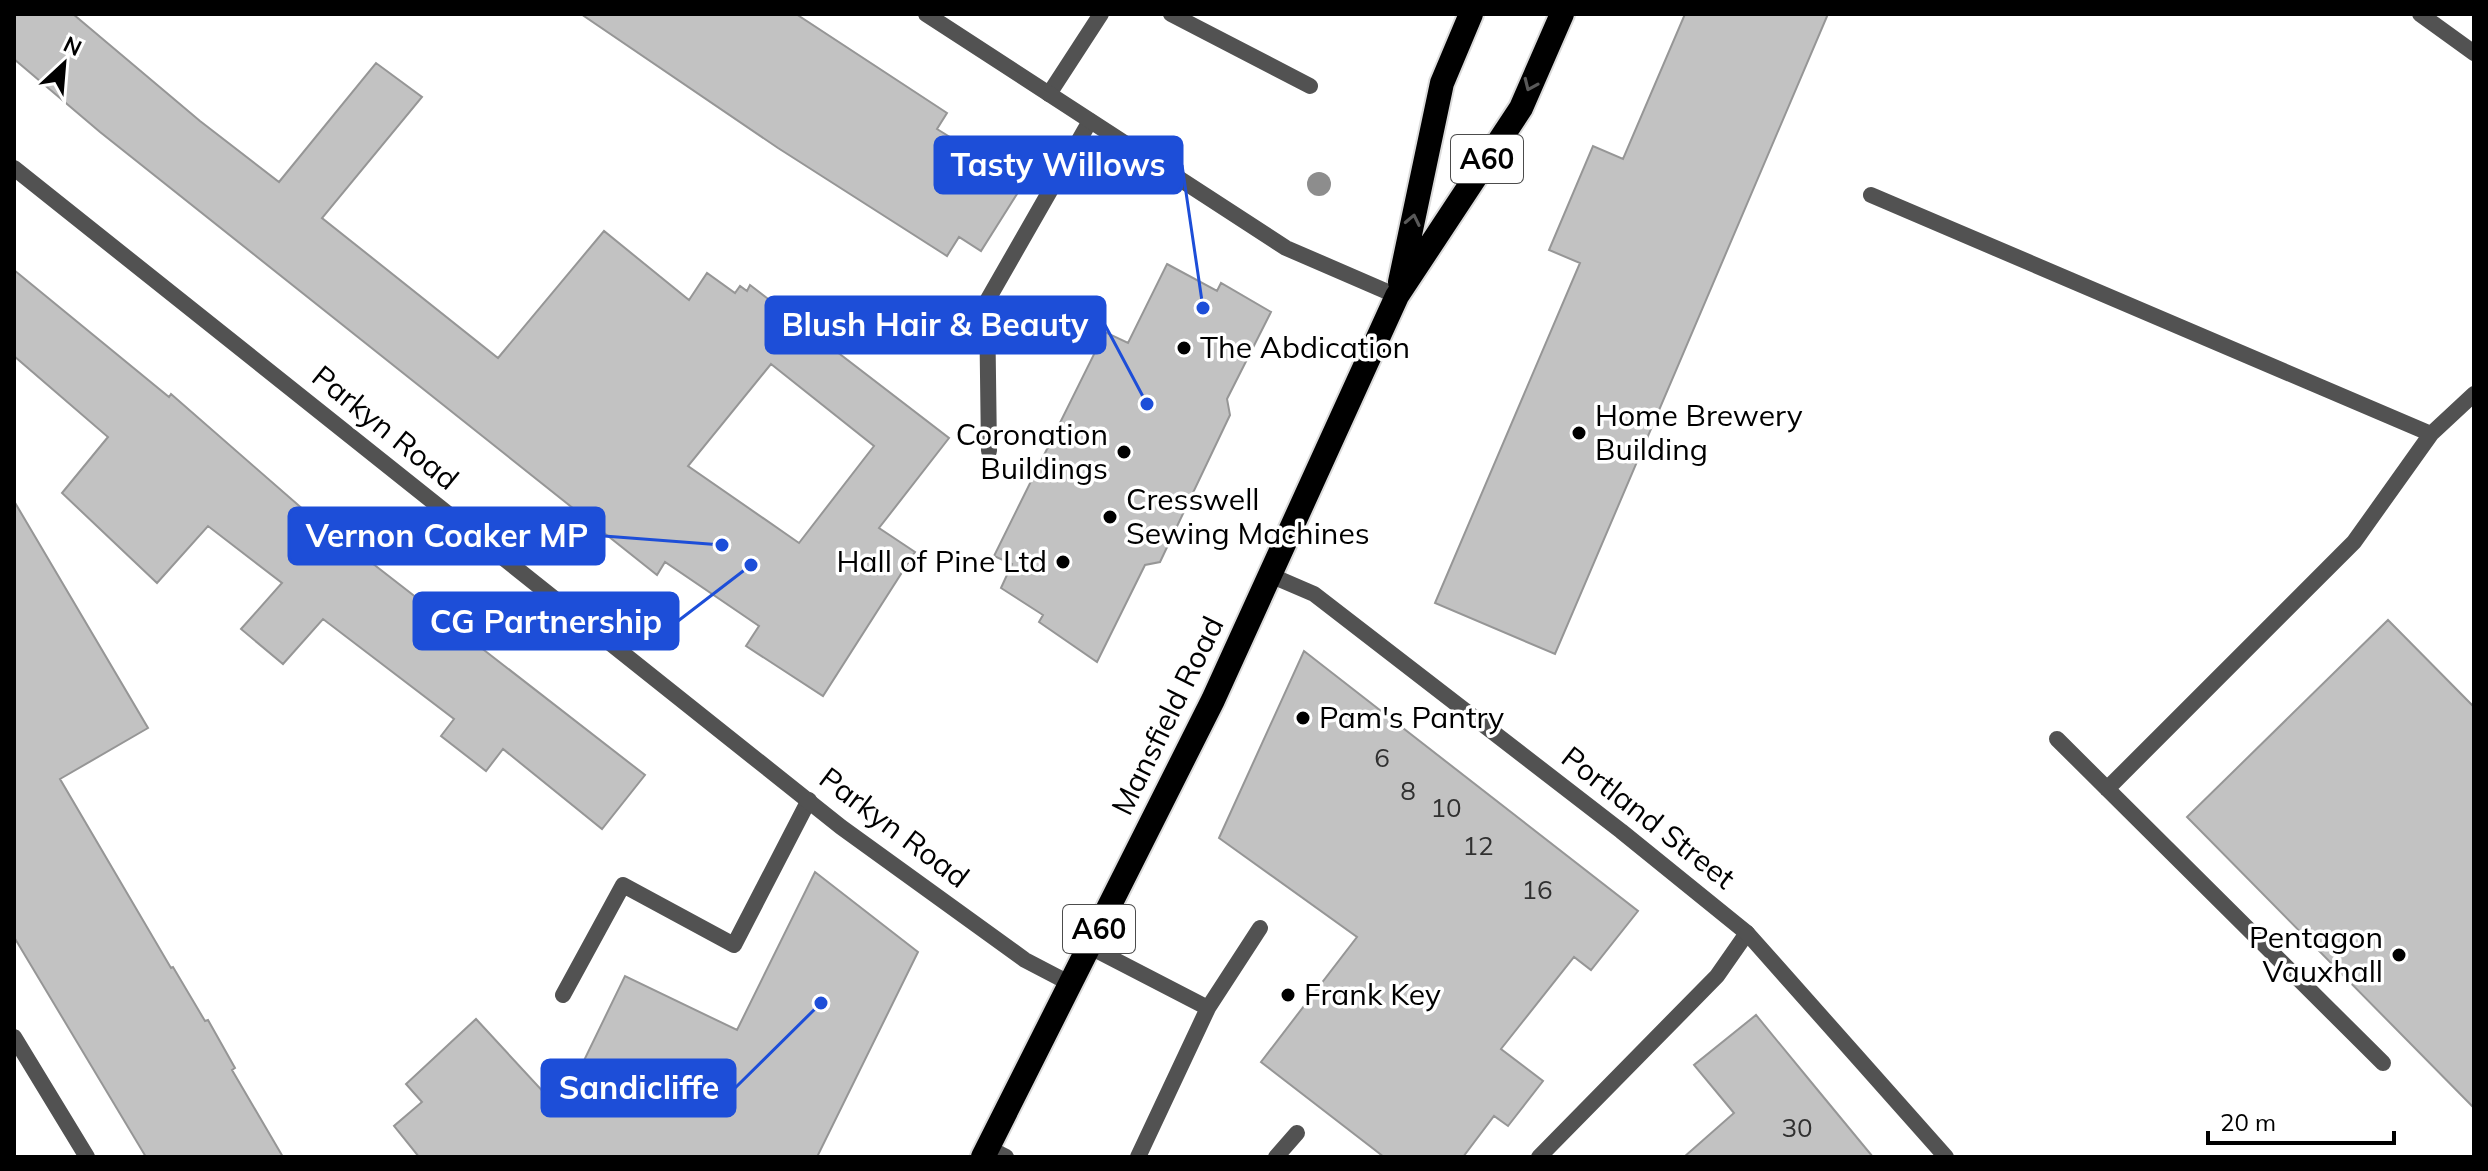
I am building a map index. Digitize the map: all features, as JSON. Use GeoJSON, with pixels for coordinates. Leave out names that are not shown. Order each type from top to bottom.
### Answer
{"type":"FeatureCollection","features":[{"type":"Feature","properties":{"kind":"highway","name":"Mansfield Road"},"geometry":{"type":"LineString","coordinates":[[1397,296],[1442,83],[1471,14]]}},
{"type":"Feature","properties":{"kind":"highway","name":"Mansfield Road"},"geometry":{"type":"LineString","coordinates":[[992,1154],[1071,984],[1213,700],[1397,296],[1521,108],[1562,14]]}},
{"type":"Feature","properties":{"kind":"street"},"geometry":{"type":"LineString","coordinates":[[926,14],[1286,248],[1397,296]]}},
{"type":"Feature","properties":{"kind":"street"},"geometry":{"type":"LineString","coordinates":[[1049,94],[1101,14]]}},
{"type":"Feature","properties":{"kind":"street"},"geometry":{"type":"LineString","coordinates":[[1171,14],[1310,86]]}},
{"type":"Feature","properties":{"kind":"street"},"geometry":{"type":"LineString","coordinates":[[2420,14],[2474,53]]}},
{"type":"Feature","properties":{"kind":"street"},"geometry":{"type":"LineString","coordinates":[[989,451],[987,301],[1090,121]]}},
{"type":"Feature","properties":{"kind":"street","name":"Parkyn Road"},"geometry":{"type":"LineString","coordinates":[[14,168],[809,800],[1025,960],[1071,984]]}},
{"type":"Feature","properties":{"kind":"street"},"geometry":{"type":"LineString","coordinates":[[1871,195],[2431,434]]}},
{"type":"Feature","properties":{"kind":"street"},"geometry":{"type":"LineString","coordinates":[[2107,789],[2354,542],[2431,434],[2474,394]]}},
{"type":"Feature","properties":{"kind":"street","name":"Portland Street"},"geometry":{"type":"LineString","coordinates":[[1270,575],[1314,594],[1747,933],[1946,1157]]}},
{"type":"Feature","properties":{"kind":"street"},"geometry":{"type":"LineString","coordinates":[[2057,739],[2383,1063]]}},
{"type":"Feature","properties":{"kind":"street"},"geometry":{"type":"LineString","coordinates":[[563,995],[623,885],[734,945],[809,800]]}},
{"type":"Feature","properties":{"kind":"street"},"geometry":{"type":"LineString","coordinates":[[1138,1157],[1208,1008],[1260,928]]}},
{"type":"Feature","properties":{"kind":"street"},"geometry":{"type":"LineString","coordinates":[[1539,1157],[1717,976],[1747,933]]}},
{"type":"Feature","properties":{"kind":"street"},"geometry":{"type":"LineString","coordinates":[[1090,947],[1208,1008]]}},
{"type":"Feature","properties":{"kind":"street"},"geometry":{"type":"LineString","coordinates":[[14,1037],[87,1157]]}},
{"type":"Feature","properties":{"kind":"street"},"geometry":{"type":"LineString","coordinates":[[1276,1157],[1297,1133]]}},
{"type":"Feature","properties":{"kind":"building"},"geometry":{"type":"Polygon","coordinates":[[[14,14],[73,14],[200,121],[279,182],[376,63],[422,97],[322,218],[498,358],[604,231],[689,300],[707,273],[735,293],[740,286],[747,291],[750,285],[949,438],[879,528],[915,552],[823,696],[746,646],[759,626],[665,562],[657,575],[100,132],[14,59],[14,14]],[[771,364],[688,466],[799,543],[874,446],[771,364]]]}},
{"type":"Feature","properties":{"kind":"building"},"geometry":{"type":"Polygon","coordinates":[[[581,14],[796,14],[947,113],[937,129],[1024,183],[981,251],[959,237],[947,256],[778,148],[581,14]]]}},
{"type":"Feature","properties":{"kind":"building","name":"Home Brewery Building"},"geometry":{"type":"Polygon","coordinates":[[[1685,14],[1828,14],[1555,654],[1435,603],[1580,263],[1549,250],[1593,146],[1623,159],[1685,14]]]}},
{"type":"Feature","properties":{"kind":"building","name":"Coronation Buildings"},"geometry":{"type":"Polygon","coordinates":[[[1167,264],[1217,291],[1221,283],[1271,312],[1227,399],[1230,415],[1160,562],[1145,565],[1097,662],[1039,622],[1043,615],[1001,588],[1012,564],[994,556],[1105,332],[1128,343],[1167,264]]]}},
{"type":"Feature","properties":{"kind":"building"},"geometry":{"type":"Polygon","coordinates":[[[14,270],[169,397],[171,394],[305,511],[645,775],[602,829],[503,749],[486,771],[441,736],[454,719],[323,619],[283,664],[241,629],[282,583],[208,526],[157,583],[62,493],[108,437],[14,356],[14,270]]]}},
{"type":"Feature","properties":{"kind":"building"},"geometry":{"type":"Polygon","coordinates":[[[14,501],[148,728],[60,779],[171,968],[205,1021],[208,1020],[235,1068],[232,1070],[283,1157],[146,1157],[14,937],[14,501]]]}},
{"type":"Feature","properties":{"kind":"building","name":"Pentagon Vauxhall"},"geometry":{"type":"Polygon","coordinates":[[[2388,620],[2474,707],[2474,1108],[2187,817],[2388,620]]]}},
{"type":"Feature","properties":{"kind":"building"},"geometry":{"type":"Polygon","coordinates":[[[1304,651],[1638,911],[1591,970],[1574,957],[1501,1049],[1543,1081],[1508,1126],[1494,1116],[1463,1157],[1384,1157],[1261,1062],[1357,937],[1219,838],[1304,651]]]}},
{"type":"Feature","properties":{"kind":"building"},"geometry":{"type":"Polygon","coordinates":[[[815,872],[918,952],[817,1157],[419,1157],[394,1126],[422,1102],[406,1084],[476,1019],[560,1110],[625,976],[737,1030],[815,872]]]}},
{"type":"Feature","properties":{"kind":"building"},"geometry":{"type":"Polygon","coordinates":[[[1756,1015],[1873,1157],[1684,1157],[1734,1113],[1694,1065],[1756,1015]]]}},
{"type":"Feature","properties":{"kind":"place","name":"Tasty Willows"},"geometry":{"type":"Point","coordinates":[1203,308]}},
{"type":"Feature","properties":{"kind":"place","name":"The Abdication"},"geometry":{"type":"Point","coordinates":[1184,348]}},
{"type":"Feature","properties":{"kind":"place","name":"Blush Hair & Beauty"},"geometry":{"type":"Point","coordinates":[1147,404]}},
{"type":"Feature","properties":{"kind":"place","name":"Home Brewery Building"},"geometry":{"type":"Point","coordinates":[1579,433]}},
{"type":"Feature","properties":{"kind":"place","name":"Coronation Buildings"},"geometry":{"type":"Point","coordinates":[1124,452]}},
{"type":"Feature","properties":{"kind":"place","name":"Cresswell Sewing Machines"},"geometry":{"type":"Point","coordinates":[1110,517]}},
{"type":"Feature","properties":{"kind":"place","name":"Vernon Coaker MP"},"geometry":{"type":"Point","coordinates":[722,545]}},
{"type":"Feature","properties":{"kind":"place","name":"Hall of Pine Ltd"},"geometry":{"type":"Point","coordinates":[1063,562]}},
{"type":"Feature","properties":{"kind":"place","name":"CG Partnership"},"geometry":{"type":"Point","coordinates":[751,565]}},
{"type":"Feature","properties":{"kind":"place","name":"Pam's Pantry"},"geometry":{"type":"Point","coordinates":[1303,718]}},
{"type":"Feature","properties":{"kind":"place","name":"Pentagon Vauxhall"},"geometry":{"type":"Point","coordinates":[2399,955]}},
{"type":"Feature","properties":{"kind":"place","name":"Frank Key"},"geometry":{"type":"Point","coordinates":[1288,995]}},
{"type":"Feature","properties":{"kind":"place","name":"Sandicliffe"},"geometry":{"type":"Point","coordinates":[821,1003]}}]}
